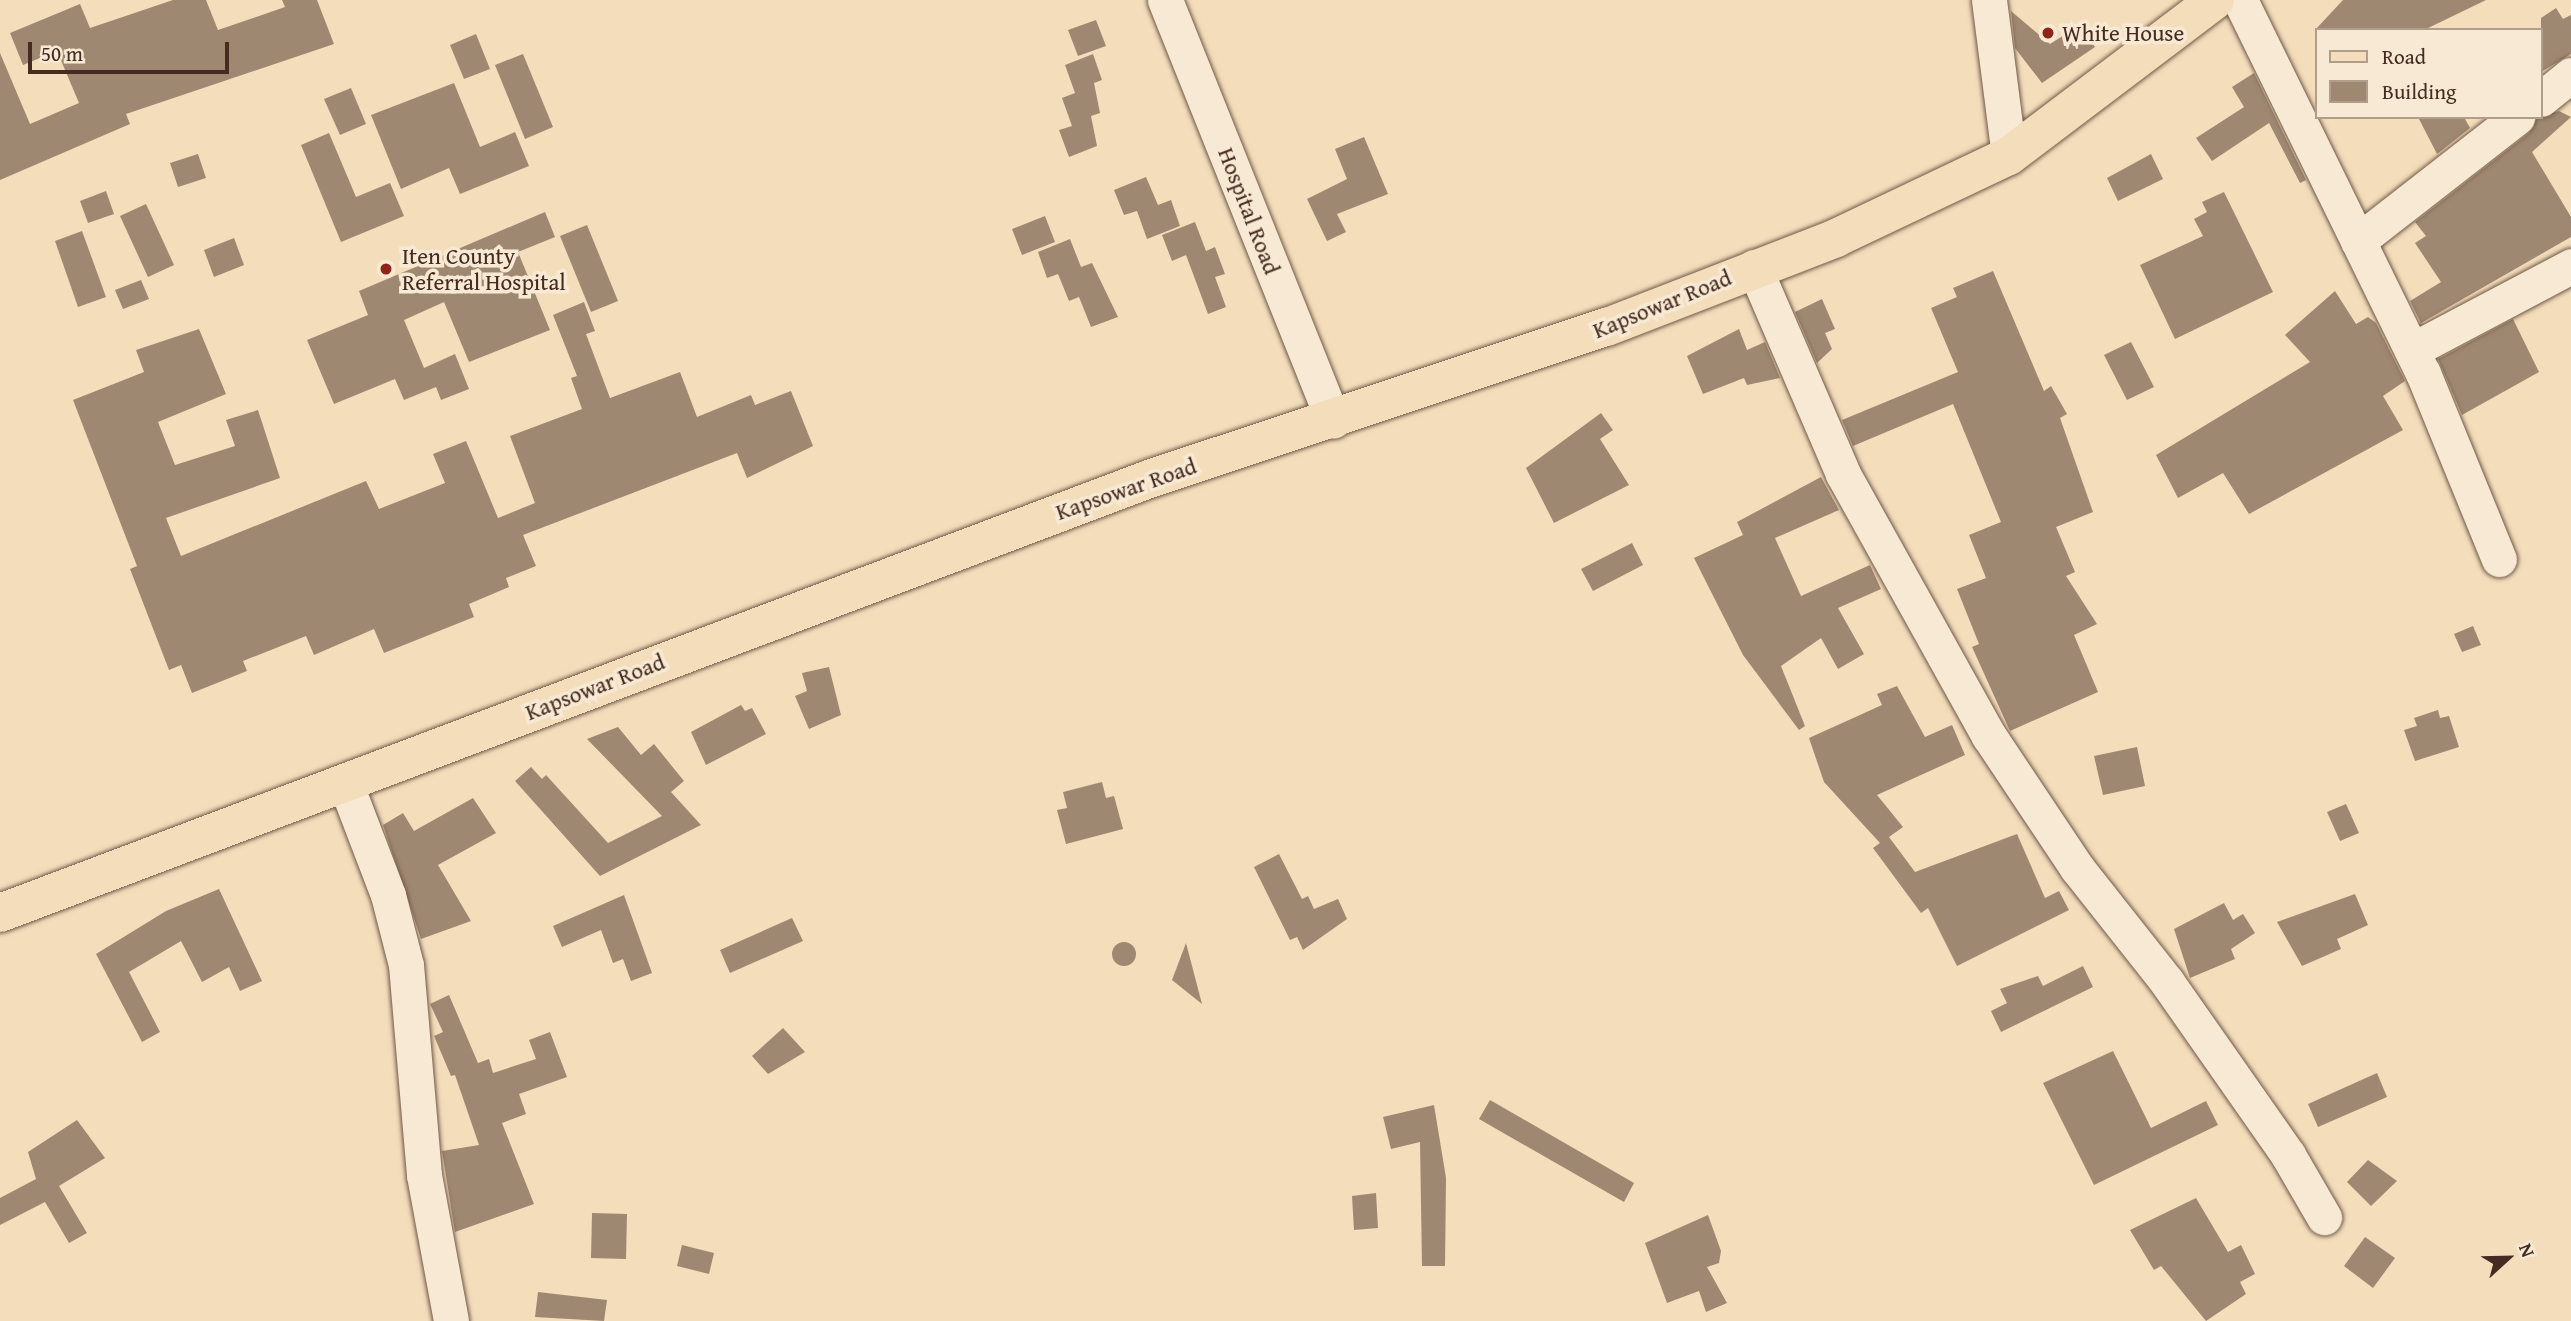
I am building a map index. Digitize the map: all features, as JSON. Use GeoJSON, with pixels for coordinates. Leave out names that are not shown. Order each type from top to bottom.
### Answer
{"type":"FeatureCollection","features":[{"type":"Feature","properties":{"kind":"main road","name":"Kapsowar Road"},"geometry":{"type":"LineString","coordinates":[[0,913],[346,785],[1152,478],[1332,421],[1607,327],[1754,267],[1836,238],[2009,156],[2215,0]]}},
{"type":"Feature","properties":{"kind":"street","name":"Hospital Road"},"geometry":{"type":"LineString","coordinates":[[1165,0],[1332,421]]}},
{"type":"Feature","properties":{"kind":"street"},"geometry":{"type":"LineString","coordinates":[[1989,0],[2009,156]]}},
{"type":"Feature","properties":{"kind":"street"},"geometry":{"type":"LineString","coordinates":[[2240,0],[2412,351],[2499,559]]}},
{"type":"Feature","properties":{"kind":"street"},"geometry":{"type":"LineString","coordinates":[[2543,97],[2571,75]]}},
{"type":"Feature","properties":{"kind":"street"},"geometry":{"type":"LineString","coordinates":[[2358,241],[2514,119]]}},
{"type":"Feature","properties":{"kind":"street"},"geometry":{"type":"LineString","coordinates":[[2412,351],[2571,266]]}},
{"type":"Feature","properties":{"kind":"street"},"geometry":{"type":"LineString","coordinates":[[1754,267],[1843,474],[1989,736],[2077,868],[2167,982],[2288,1155],[2324,1217]]}},
{"type":"Feature","properties":{"kind":"street"},"geometry":{"type":"LineString","coordinates":[[346,785],[388,895],[406,965],[424,1175],[451,1321]]}},
{"type":"Feature","properties":{"kind":"building"},"geometry":{"type":"Polygon","coordinates":[[[173,0],[206,0],[218,30],[285,7],[282,0],[317,0],[334,44],[126,114],[130,124],[0,180],[0,53],[30,124],[79,103],[57,51],[23,65],[10,33],[80,4],[90,28],[173,0]]]}},
{"type":"Feature","properties":{"kind":"building"},"geometry":{"type":"Polygon","coordinates":[[[2343,0],[2486,0],[2428,28],[2317,28],[2343,0]]]}},
{"type":"Feature","properties":{"kind":"building"},"geometry":{"type":"Polygon","coordinates":[[[2556,8],[2563,19],[2571,15],[2571,54],[2543,71],[2543,28],[2541,18],[2556,8]]]}},
{"type":"Feature","properties":{"kind":"building"},"geometry":{"type":"Polygon","coordinates":[[[2011,11],[2050,44],[2080,25],[2095,47],[2042,83],[2015,48],[2011,11]]]}},
{"type":"Feature","properties":{"kind":"building"},"geometry":{"type":"Polygon","coordinates":[[[1096,20],[1106,46],[1078,56],[1068,30],[1096,20]]]}},
{"type":"Feature","properties":{"kind":"building"},"geometry":{"type":"Polygon","coordinates":[[[476,34],[490,69],[464,79],[450,45],[476,34]]]}},
{"type":"Feature","properties":{"kind":"building"},"geometry":{"type":"Polygon","coordinates":[[[523,54],[553,127],[525,139],[495,65],[523,54]]]}},
{"type":"Feature","properties":{"kind":"building"},"geometry":{"type":"Polygon","coordinates":[[[1093,54],[1102,80],[1094,83],[1100,113],[1091,116],[1097,146],[1069,157],[1059,130],[1072,126],[1062,98],[1075,93],[1065,65],[1093,54]]]}},
{"type":"Feature","properties":{"kind":"building"},"geometry":{"type":"Polygon","coordinates":[[[2254,73],[2306,180],[2300,183],[2269,123],[2212,161],[2196,138],[2244,107],[2232,87],[2254,73]]]}},
{"type":"Feature","properties":{"kind":"building"},"geometry":{"type":"Polygon","coordinates":[[[454,83],[480,147],[515,132],[529,166],[460,194],[449,168],[401,189],[371,115],[454,83]]]}},
{"type":"Feature","properties":{"kind":"building"},"geometry":{"type":"Polygon","coordinates":[[[351,88],[366,124],[340,135],[324,99],[351,88]]]}},
{"type":"Feature","properties":{"kind":"building"},"geometry":{"type":"Polygon","coordinates":[[[2559,111],[2571,117],[2532,152],[2571,217],[2571,237],[2421,323],[2410,301],[2441,282],[2415,243],[2426,236],[2415,222],[2529,133],[2536,119],[2543,119],[2543,116],[2559,111]]]}},
{"type":"Feature","properties":{"kind":"building"},"geometry":{"type":"Polygon","coordinates":[[[2419,119],[2465,119],[2470,128],[2437,154],[2419,119]]]}},
{"type":"Feature","properties":{"kind":"building"},"geometry":{"type":"Polygon","coordinates":[[[329,133],[356,197],[390,183],[404,216],[341,242],[301,145],[329,133]]]}},
{"type":"Feature","properties":{"kind":"building"},"geometry":{"type":"Polygon","coordinates":[[[1364,137],[1388,194],[1337,214],[1346,232],[1327,241],[1307,199],[1347,179],[1335,149],[1364,137]]]}},
{"type":"Feature","properties":{"kind":"building"},"geometry":{"type":"Polygon","coordinates":[[[198,154],[206,178],[178,187],[170,163],[198,154]]]}},
{"type":"Feature","properties":{"kind":"building"},"geometry":{"type":"Polygon","coordinates":[[[2151,154],[2163,179],[2118,201],[2107,178],[2151,154]]]}},
{"type":"Feature","properties":{"kind":"building"},"geometry":{"type":"Polygon","coordinates":[[[1146,177],[1158,205],[1171,200],[1180,226],[1147,239],[1137,211],[1124,215],[1114,190],[1146,177]]]}},
{"type":"Feature","properties":{"kind":"building"},"geometry":{"type":"Polygon","coordinates":[[[106,191],[114,214],[88,223],[80,201],[106,191]]]}},
{"type":"Feature","properties":{"kind":"building"},"geometry":{"type":"Polygon","coordinates":[[[2224,192],[2273,292],[2175,339],[2140,265],[2203,236],[2194,219],[2207,212],[2202,202],[2224,192]]]}},
{"type":"Feature","properties":{"kind":"building"},"geometry":{"type":"Polygon","coordinates":[[[146,204],[174,265],[148,277],[120,216],[146,204]]]}},
{"type":"Feature","properties":{"kind":"building"},"geometry":{"type":"Polygon","coordinates":[[[545,212],[555,237],[518,252],[550,330],[469,362],[444,302],[404,320],[424,368],[455,354],[469,389],[441,400],[436,387],[404,400],[395,379],[334,404],[307,340],[368,315],[359,291],[545,212]]]}},
{"type":"Feature","properties":{"kind":"building"},"geometry":{"type":"Polygon","coordinates":[[[1045,216],[1055,242],[1022,255],[1012,229],[1045,216]]]}},
{"type":"Feature","properties":{"kind":"building"},"geometry":{"type":"Polygon","coordinates":[[[1195,222],[1206,251],[1215,247],[1225,274],[1215,277],[1226,307],[1208,314],[1186,255],[1172,261],[1162,235],[1195,222]]]}},
{"type":"Feature","properties":{"kind":"building"},"geometry":{"type":"Polygon","coordinates":[[[587,225],[618,301],[591,312],[560,236],[587,225]]]}},
{"type":"Feature","properties":{"kind":"building"},"geometry":{"type":"Polygon","coordinates":[[[82,231],[106,297],[78,307],[55,241],[82,231]]]}},
{"type":"Feature","properties":{"kind":"building"},"geometry":{"type":"Polygon","coordinates":[[[234,238],[244,265],[214,277],[204,250],[234,238]]]}},
{"type":"Feature","properties":{"kind":"building"},"geometry":{"type":"Polygon","coordinates":[[[1070,239],[1081,267],[1092,263],[1118,317],[1091,327],[1079,297],[1069,301],[1058,274],[1047,278],[1038,252],[1070,239]]]}},
{"type":"Feature","properties":{"kind":"building"},"geometry":{"type":"Polygon","coordinates":[[[1993,271],[2044,391],[2051,386],[2067,414],[2060,418],[2093,512],[2056,527],[2075,572],[2066,576],[2097,624],[2074,635],[2098,692],[2010,731],[1972,647],[1979,644],[1957,589],[1986,578],[1969,535],[2001,522],[1953,404],[1853,446],[1842,420],[1958,372],[1931,308],[1957,297],[1953,288],[1993,271]]]}},
{"type":"Feature","properties":{"kind":"building"},"geometry":{"type":"Polygon","coordinates":[[[141,280],[149,299],[123,309],[115,290],[141,280]]]}},
{"type":"Feature","properties":{"kind":"building"},"geometry":{"type":"Polygon","coordinates":[[[2335,291],[2356,324],[2368,317],[2376,323],[2405,381],[2383,396],[2403,430],[2249,514],[2223,473],[2178,498],[2156,455],[2310,362],[2285,335],[2335,291]]]}},
{"type":"Feature","properties":{"kind":"building"},"geometry":{"type":"Polygon","coordinates":[[[1822,299],[1835,329],[1825,333],[1832,349],[1817,363],[1795,312],[1822,299]]]}},
{"type":"Feature","properties":{"kind":"building"},"geometry":{"type":"Polygon","coordinates":[[[584,302],[595,331],[586,334],[610,398],[680,372],[697,417],[751,395],[755,405],[791,391],[813,446],[747,478],[737,453],[523,535],[536,566],[506,578],[509,587],[469,604],[474,617],[384,653],[374,629],[314,655],[306,636],[243,661],[247,671],[192,693],[181,665],[169,670],[130,569],[137,566],[73,400],[144,372],[136,350],[199,329],[226,394],[158,422],[175,465],[235,446],[226,420],[258,410],[280,478],[166,518],[181,556],[366,481],[379,509],[445,483],[433,454],[466,441],[498,518],[535,503],[510,436],[582,409],[571,378],[577,376],[553,315],[584,302]]]}},
{"type":"Feature","properties":{"kind":"building"},"geometry":{"type":"Polygon","coordinates":[[[2513,319],[2539,372],[2462,415],[2438,359],[2513,319]]]}},
{"type":"Feature","properties":{"kind":"building"},"geometry":{"type":"Polygon","coordinates":[[[1739,329],[1747,350],[1765,342],[1780,378],[1747,385],[1744,378],[1703,394],[1687,356],[1739,329]]]}},
{"type":"Feature","properties":{"kind":"building"},"geometry":{"type":"Polygon","coordinates":[[[2131,342],[2154,387],[2127,400],[2104,355],[2131,342]]]}},
{"type":"Feature","properties":{"kind":"building"},"geometry":{"type":"Polygon","coordinates":[[[1601,413],[1613,430],[1600,439],[1629,485],[1554,523],[1526,468],[1601,413]]]}},
{"type":"Feature","properties":{"kind":"building"},"geometry":{"type":"Polygon","coordinates":[[[1821,477],[1839,510],[1775,538],[1801,596],[1870,565],[1881,589],[1838,608],[1864,654],[1838,669],[1821,638],[1781,666],[1805,726],[1799,730],[1743,655],[1694,558],[1743,535],[1737,522],[1821,477]]]}},
{"type":"Feature","properties":{"kind":"building"},"geometry":{"type":"Polygon","coordinates":[[[1632,543],[1643,565],[1593,591],[1581,569],[1632,543]]]}},
{"type":"Feature","properties":{"kind":"building"},"geometry":{"type":"Polygon","coordinates":[[[2473,626],[2481,645],[2462,652],[2454,634],[2473,626]]]}},
{"type":"Feature","properties":{"kind":"building"},"geometry":{"type":"Polygon","coordinates":[[[829,667],[841,715],[809,729],[795,696],[807,691],[802,673],[829,667]]]}},
{"type":"Feature","properties":{"kind":"building"},"geometry":{"type":"Polygon","coordinates":[[[1897,686],[1925,737],[1952,725],[1965,755],[1877,795],[1903,827],[1889,837],[1915,872],[2017,834],[2045,898],[2059,891],[2069,910],[1957,966],[1928,908],[1921,913],[1873,848],[1880,843],[1824,782],[1809,738],[1882,705],[1877,694],[1897,686]]]}},
{"type":"Feature","properties":{"kind":"building"},"geometry":{"type":"Polygon","coordinates":[[[741,705],[745,711],[752,708],[766,734],[706,765],[691,732],[741,705]]]}},
{"type":"Feature","properties":{"kind":"building"},"geometry":{"type":"Polygon","coordinates":[[[2438,710],[2440,718],[2449,716],[2459,747],[2415,761],[2404,730],[2417,726],[2414,718],[2438,710]]]}},
{"type":"Feature","properties":{"kind":"building"},"geometry":{"type":"Polygon","coordinates":[[[618,727],[641,755],[654,744],[684,781],[671,792],[701,825],[600,876],[515,781],[531,767],[542,779],[546,775],[608,843],[662,816],[587,739],[618,727]]]}},
{"type":"Feature","properties":{"kind":"building"},"geometry":{"type":"Polygon","coordinates":[[[2137,747],[2145,786],[2103,795],[2094,756],[2137,747]]]}},
{"type":"Feature","properties":{"kind":"building"},"geometry":{"type":"Polygon","coordinates":[[[1102,782],[1106,798],[1114,796],[1123,829],[1066,844],[1057,810],[1067,808],[1063,792],[1102,782]]]}},
{"type":"Feature","properties":{"kind":"building"},"geometry":{"type":"Polygon","coordinates":[[[473,798],[496,833],[438,865],[471,921],[421,939],[383,825],[403,813],[414,831],[473,798]]]}},
{"type":"Feature","properties":{"kind":"building"},"geometry":{"type":"Polygon","coordinates":[[[2346,804],[2359,833],[2340,841],[2327,812],[2346,804]]]}},
{"type":"Feature","properties":{"kind":"building"},"geometry":{"type":"Polygon","coordinates":[[[1279,854],[1302,899],[1308,896],[1314,909],[1338,899],[1347,919],[1303,950],[1297,937],[1290,940],[1254,867],[1279,854]]]}},
{"type":"Feature","properties":{"kind":"building"},"geometry":{"type":"Polygon","coordinates":[[[219,889],[262,981],[240,991],[229,967],[202,982],[181,941],[129,972],[160,1032],[142,1042],[96,954],[166,911],[219,889]]]}},
{"type":"Feature","properties":{"kind":"building"},"geometry":{"type":"Polygon","coordinates":[[[2355,894],[2368,925],[2337,939],[2341,949],[2302,966],[2277,922],[2355,894]]]}},
{"type":"Feature","properties":{"kind":"building"},"geometry":{"type":"Polygon","coordinates":[[[624,895],[652,973],[631,981],[623,959],[613,963],[601,930],[562,947],[553,926],[624,895]]]}},
{"type":"Feature","properties":{"kind":"building"},"geometry":{"type":"Polygon","coordinates":[[[2224,903],[2233,920],[2243,914],[2255,933],[2231,949],[2235,959],[2190,978],[2174,929],[2224,903]]]}},
{"type":"Feature","properties":{"kind":"building"},"geometry":{"type":"Polygon","coordinates":[[[792,918],[803,941],[730,973],[720,950],[792,918]]]}},
{"type":"Feature","properties":{"kind":"building"},"geometry":{"type":"Polygon","coordinates":[[[1124,942],[1132,946],[1136,954],[1132,962],[1124,966],[1116,962],[1112,954],[1116,946],[1124,942]]]}},
{"type":"Feature","properties":{"kind":"building"},"geometry":{"type":"Polygon","coordinates":[[[1186,943],[1202,1004],[1172,980],[1186,943]]]}},
{"type":"Feature","properties":{"kind":"building"},"geometry":{"type":"Polygon","coordinates":[[[2083,966],[2093,987],[2001,1032],[1991,1011],[2007,1003],[2000,989],[2038,976],[2043,986],[2083,966]]]}},
{"type":"Feature","properties":{"kind":"building"},"geometry":{"type":"Polygon","coordinates":[[[449,995],[478,1063],[489,1059],[493,1073],[536,1059],[529,1040],[550,1032],[567,1077],[519,1094],[526,1114],[502,1123],[534,1204],[455,1232],[442,1151],[479,1145],[455,1075],[451,1076],[434,1036],[443,1032],[430,1004],[449,995]]]}},
{"type":"Feature","properties":{"kind":"building"},"geometry":{"type":"Polygon","coordinates":[[[783,1028],[805,1052],[768,1074],[752,1056],[783,1028]]]}},
{"type":"Feature","properties":{"kind":"building"},"geometry":{"type":"Polygon","coordinates":[[[2113,1051],[2151,1128],[2206,1101],[2218,1125],[2094,1185],[2043,1083],[2113,1051]]]}},
{"type":"Feature","properties":{"kind":"building"},"geometry":{"type":"Polygon","coordinates":[[[2377,1073],[2387,1097],[2318,1127],[2308,1104],[2377,1073]]]}},
{"type":"Feature","properties":{"kind":"building"},"geometry":{"type":"Polygon","coordinates":[[[1490,1100],[1634,1183],[1624,1202],[1479,1119],[1490,1100]]]}},
{"type":"Feature","properties":{"kind":"building"},"geometry":{"type":"Polygon","coordinates":[[[1434,1105],[1446,1178],[1445,1266],[1422,1266],[1420,1142],[1391,1149],[1383,1117],[1434,1105]]]}},
{"type":"Feature","properties":{"kind":"building"},"geometry":{"type":"Polygon","coordinates":[[[77,1120],[105,1158],[59,1186],[87,1233],[69,1243],[45,1202],[0,1225],[0,1198],[36,1179],[28,1152],[77,1120]]]}},
{"type":"Feature","properties":{"kind":"building"},"geometry":{"type":"Polygon","coordinates":[[[2368,1160],[2397,1181],[2371,1206],[2347,1182],[2368,1160]]]}},
{"type":"Feature","properties":{"kind":"building"},"geometry":{"type":"Polygon","coordinates":[[[1376,1193],[1378,1228],[1354,1230],[1352,1196],[1376,1193]]]}},
{"type":"Feature","properties":{"kind":"building"},"geometry":{"type":"Polygon","coordinates":[[[2196,1198],[2228,1252],[2241,1245],[2255,1274],[2240,1282],[2246,1294],[2206,1321],[2161,1266],[2154,1270],[2130,1230],[2196,1198]]]}},
{"type":"Feature","properties":{"kind":"building"},"geometry":{"type":"Polygon","coordinates":[[[592,1213],[627,1214],[626,1259],[591,1258],[592,1213]]]}},
{"type":"Feature","properties":{"kind":"building"},"geometry":{"type":"Polygon","coordinates":[[[1708,1215],[1721,1251],[1719,1263],[1707,1267],[1727,1303],[1706,1312],[1699,1291],[1667,1303],[1645,1243],[1708,1215]]]}},
{"type":"Feature","properties":{"kind":"building"},"geometry":{"type":"Polygon","coordinates":[[[2365,1237],[2395,1258],[2373,1288],[2344,1266],[2365,1237]]]}},
{"type":"Feature","properties":{"kind":"building"},"geometry":{"type":"Polygon","coordinates":[[[682,1245],[714,1253],[709,1274],[677,1266],[682,1245]]]}},
{"type":"Feature","properties":{"kind":"building"},"geometry":{"type":"Polygon","coordinates":[[[538,1292],[607,1300],[604,1321],[535,1317],[538,1292]]]}},
{"type":"Feature","properties":{"kind":"place","name":"White House"},"geometry":{"type":"Point","coordinates":[2048,33]}},
{"type":"Feature","properties":{"kind":"place","name":"Iten County Referral Hospital"},"geometry":{"type":"Point","coordinates":[386,269]}}]}
